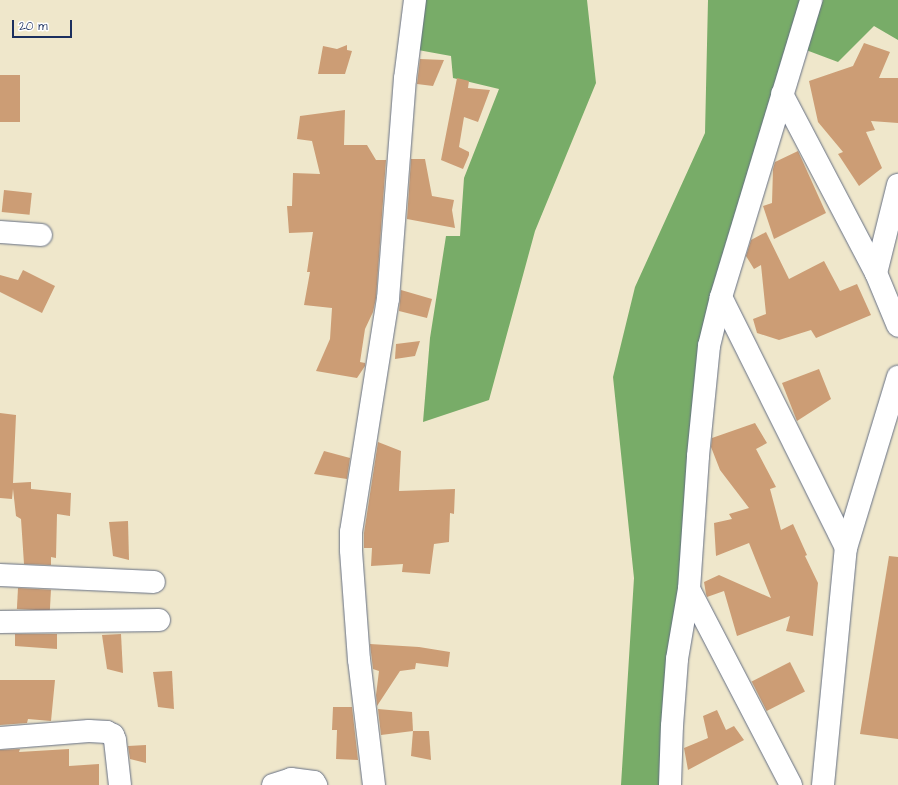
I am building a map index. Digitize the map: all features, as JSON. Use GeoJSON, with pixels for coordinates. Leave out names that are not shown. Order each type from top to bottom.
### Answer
{"type":"FeatureCollection","features":[{"type":"Feature","properties":{"kind":"street"},"geometry":{"type":"LineString","coordinates":[[374,785],[359,660],[351,532],[388,299],[405,79],[415,0]]}},
{"type":"Feature","properties":{"kind":"street"},"geometry":{"type":"LineString","coordinates":[[670,785],[672,726],[678,659],[689,589],[698,456],[710,346],[721,297],[811,0]]}},
{"type":"Feature","properties":{"kind":"street"},"geometry":{"type":"LineString","coordinates":[[782,94],[876,273],[898,326]]}},
{"type":"Feature","properties":{"kind":"street"},"geometry":{"type":"LineString","coordinates":[[876,273],[898,185]]}},
{"type":"Feature","properties":{"kind":"street"},"geometry":{"type":"LineString","coordinates":[[0,232],[41,235]]}},
{"type":"Feature","properties":{"kind":"street"},"geometry":{"type":"LineString","coordinates":[[721,297],[846,548]]}},
{"type":"Feature","properties":{"kind":"street"},"geometry":{"type":"LineString","coordinates":[[823,785],[846,548],[898,377]]}},
{"type":"Feature","properties":{"kind":"street"},"geometry":{"type":"LineString","coordinates":[[0,575],[154,582]]}},
{"type":"Feature","properties":{"kind":"street"},"geometry":{"type":"LineString","coordinates":[[689,589],[791,785]]}},
{"type":"Feature","properties":{"kind":"street"},"geometry":{"type":"LineString","coordinates":[[0,622],[159,620]]}},
{"type":"Feature","properties":{"kind":"street"},"geometry":{"type":"LineString","coordinates":[[0,738],[89,731],[107,732],[113,735],[115,740],[120,785]]}},
{"type":"Feature","properties":{"kind":"street"},"geometry":{"type":"LineString","coordinates":[[274,785],[291,779],[314,782],[316,785]]}},
{"type":"Feature","properties":{"kind":"green space"},"geometry":{"type":"Polygon","coordinates":[[[420,0],[587,0],[596,83],[535,231],[489,400],[423,422],[430,338],[446,236],[460,236],[464,178],[499,89],[453,78],[451,56],[418,50],[420,0]]]}},
{"type":"Feature","properties":{"kind":"green space"},"geometry":{"type":"Polygon","coordinates":[[[708,0],[811,0],[703,389],[670,785],[621,785],[634,578],[613,377],[635,287],[705,133],[708,0]]]}},
{"type":"Feature","properties":{"kind":"green space"},"geometry":{"type":"Polygon","coordinates":[[[823,0],[898,0],[898,40],[874,26],[838,62],[806,50],[823,0]]]}},
{"type":"Feature","properties":{"kind":"building"},"geometry":{"type":"Polygon","coordinates":[[[864,43],[890,52],[879,78],[898,78],[898,123],[871,121],[875,130],[866,132],[882,168],[859,186],[838,154],[843,152],[818,122],[809,81],[853,66],[864,43]]]}},
{"type":"Feature","properties":{"kind":"building"},"geometry":{"type":"Polygon","coordinates":[[[347,45],[347,50],[352,51],[345,74],[318,74],[323,46],[337,49],[347,45]]]}},
{"type":"Feature","properties":{"kind":"building"},"geometry":{"type":"Polygon","coordinates":[[[420,59],[444,60],[433,86],[417,84],[420,59]]]}},
{"type":"Feature","properties":{"kind":"building"},"geometry":{"type":"Polygon","coordinates":[[[0,75],[20,75],[20,122],[0,122],[0,75]]]}},
{"type":"Feature","properties":{"kind":"building"},"geometry":{"type":"Polygon","coordinates":[[[457,78],[469,81],[468,88],[490,90],[478,122],[464,117],[459,147],[469,152],[469,155],[463,169],[441,160],[457,78]]]}},
{"type":"Feature","properties":{"kind":"building"},"geometry":{"type":"Polygon","coordinates":[[[345,110],[344,145],[367,145],[376,160],[386,160],[376,298],[373,312],[365,329],[360,362],[365,363],[365,366],[357,378],[316,371],[330,339],[332,308],[304,305],[310,272],[307,272],[313,232],[289,233],[287,206],[292,206],[293,173],[320,174],[312,141],[297,139],[300,116],[345,110]]]}},
{"type":"Feature","properties":{"kind":"building"},"geometry":{"type":"Polygon","coordinates":[[[798,151],[826,213],[774,239],[763,206],[772,203],[773,169],[775,162],[798,151]]]}},
{"type":"Feature","properties":{"kind":"building"},"geometry":{"type":"Polygon","coordinates":[[[411,159],[425,159],[432,196],[454,200],[452,210],[455,228],[407,219],[411,159]]]}},
{"type":"Feature","properties":{"kind":"building"},"geometry":{"type":"Polygon","coordinates":[[[4,190],[32,193],[30,215],[2,212],[4,190]]]}},
{"type":"Feature","properties":{"kind":"building"},"geometry":{"type":"Polygon","coordinates":[[[766,232],[789,279],[824,261],[840,291],[857,284],[871,315],[816,338],[811,330],[779,340],[757,333],[753,319],[766,314],[761,265],[754,269],[746,256],[751,240],[766,232]]]}},
{"type":"Feature","properties":{"kind":"building"},"geometry":{"type":"Polygon","coordinates":[[[23,270],[55,286],[42,313],[0,292],[0,275],[18,280],[23,270]]]}},
{"type":"Feature","properties":{"kind":"building"},"geometry":{"type":"Polygon","coordinates":[[[401,290],[432,299],[427,318],[399,311],[401,290]]]}},
{"type":"Feature","properties":{"kind":"building"},"geometry":{"type":"Polygon","coordinates":[[[420,341],[415,356],[395,359],[396,344],[420,341]]]}},
{"type":"Feature","properties":{"kind":"building"},"geometry":{"type":"Polygon","coordinates":[[[819,369],[831,399],[797,421],[782,383],[819,369]]]}},
{"type":"Feature","properties":{"kind":"building"},"geometry":{"type":"Polygon","coordinates":[[[0,413],[16,415],[13,483],[31,482],[31,489],[71,493],[70,516],[57,514],[56,558],[51,557],[51,565],[24,564],[21,519],[16,516],[13,489],[12,499],[0,498],[0,413]]]}},
{"type":"Feature","properties":{"kind":"building"},"geometry":{"type":"Polygon","coordinates":[[[755,423],[767,443],[756,449],[776,487],[770,489],[781,530],[793,524],[807,555],[805,556],[818,583],[813,636],[786,631],[790,616],[737,636],[724,591],[707,597],[706,594],[704,582],[719,575],[771,598],[749,543],[716,556],[714,523],[732,519],[729,514],[749,508],[720,470],[711,447],[712,438],[755,423]]]}},
{"type":"Feature","properties":{"kind":"building"},"geometry":{"type":"Polygon","coordinates":[[[378,442],[401,451],[399,491],[455,489],[454,514],[450,513],[449,542],[434,544],[430,574],[402,572],[403,564],[371,566],[372,548],[364,548],[364,533],[378,442]]]}},
{"type":"Feature","properties":{"kind":"building"},"geometry":{"type":"Polygon","coordinates":[[[324,451],[350,458],[347,479],[314,474],[324,451]]]}},
{"type":"Feature","properties":{"kind":"building"},"geometry":{"type":"Polygon","coordinates":[[[128,521],[129,560],[113,556],[109,522],[128,521]]]}},
{"type":"Feature","properties":{"kind":"building"},"geometry":{"type":"Polygon","coordinates":[[[889,556],[898,557],[898,739],[860,734],[889,556]]]}},
{"type":"Feature","properties":{"kind":"building"},"geometry":{"type":"Polygon","coordinates":[[[18,588],[51,590],[50,611],[17,609],[18,588]]]}},
{"type":"Feature","properties":{"kind":"building"},"geometry":{"type":"Polygon","coordinates":[[[15,634],[57,634],[57,649],[15,646],[15,634]]]}},
{"type":"Feature","properties":{"kind":"building"},"geometry":{"type":"Polygon","coordinates":[[[121,634],[123,673],[107,669],[102,635],[121,634]]]}},
{"type":"Feature","properties":{"kind":"building"},"geometry":{"type":"Polygon","coordinates":[[[370,644],[419,647],[450,652],[448,667],[416,663],[415,669],[400,671],[377,706],[376,695],[379,671],[373,669],[370,644]]]}},
{"type":"Feature","properties":{"kind":"building"},"geometry":{"type":"Polygon","coordinates":[[[790,662],[805,691],[767,711],[752,682],[790,662]]]}},
{"type":"Feature","properties":{"kind":"building"},"geometry":{"type":"Polygon","coordinates":[[[172,671],[174,709],[158,707],[153,672],[172,671]]]}},
{"type":"Feature","properties":{"kind":"building"},"geometry":{"type":"Polygon","coordinates":[[[0,680],[55,680],[51,721],[28,719],[27,723],[0,725],[0,680]]]}},
{"type":"Feature","properties":{"kind":"building"},"geometry":{"type":"Polygon","coordinates":[[[333,707],[352,707],[358,760],[336,759],[337,730],[332,730],[333,707]]]}},
{"type":"Feature","properties":{"kind":"building"},"geometry":{"type":"Polygon","coordinates":[[[378,709],[412,712],[413,731],[381,735],[378,709]]]}},
{"type":"Feature","properties":{"kind":"building"},"geometry":{"type":"Polygon","coordinates":[[[717,710],[726,730],[734,726],[744,740],[688,770],[684,748],[708,738],[703,716],[717,710]]]}},
{"type":"Feature","properties":{"kind":"building"},"geometry":{"type":"Polygon","coordinates":[[[413,731],[429,731],[431,760],[411,756],[413,731]]]}},
{"type":"Feature","properties":{"kind":"building"},"geometry":{"type":"Polygon","coordinates":[[[146,745],[146,763],[130,759],[128,746],[146,745]]]}},
{"type":"Feature","properties":{"kind":"building"},"geometry":{"type":"Polygon","coordinates":[[[20,749],[19,752],[69,749],[69,766],[99,764],[99,785],[0,785],[0,750],[20,749]]]}}]}
